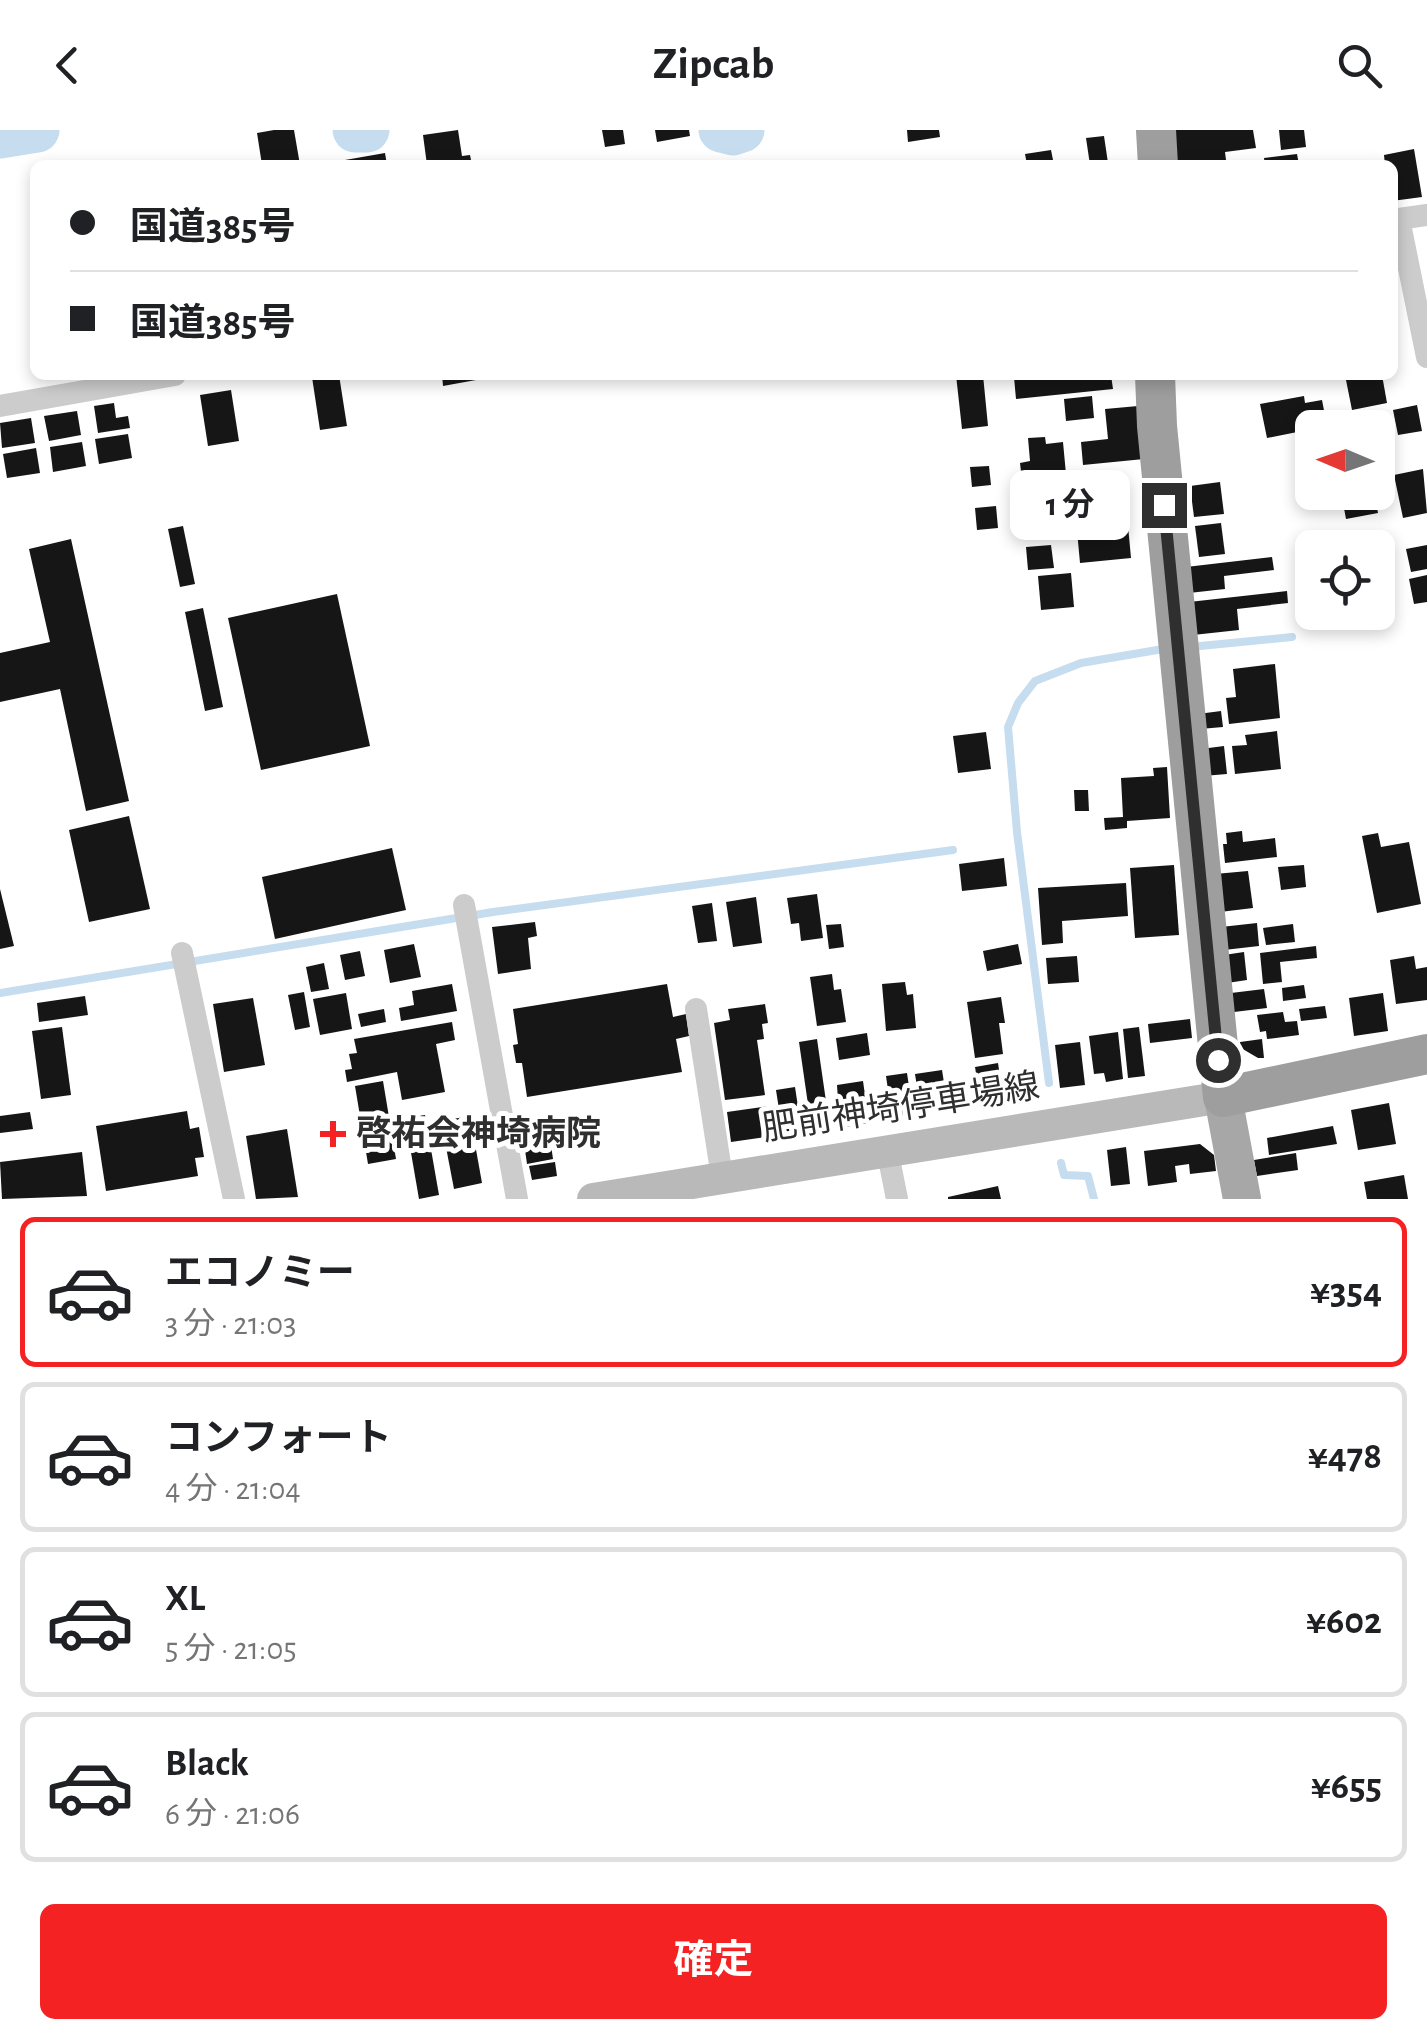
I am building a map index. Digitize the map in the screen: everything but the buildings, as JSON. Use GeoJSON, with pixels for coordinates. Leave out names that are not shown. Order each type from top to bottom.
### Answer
{"type":"FeatureCollection","features":[{"type":"Feature","properties":{"kind":"highway"},"geometry":{"type":"LineString","coordinates":[[1156,130],[1158,160]]}},
{"type":"Feature","properties":{"kind":"highway"},"geometry":{"type":"LineString","coordinates":[[1155,380],[1156,426],[1193,823],[1222,1097],[1427,1054]]}},
{"type":"Feature","properties":{"kind":"main road","name":"肥前神埼停車場線"},"geometry":{"type":"LineString","coordinates":[[594,1199],[1222,1097]]}},
{"type":"Feature","properties":{"kind":"main road"},"geometry":{"type":"LineString","coordinates":[[1222,1097],[1242,1199]]}},
{"type":"Feature","properties":{"kind":"street"},"geometry":{"type":"LineString","coordinates":[[1398,219],[1427,214]]}},
{"type":"Feature","properties":{"kind":"street"},"geometry":{"type":"LineString","coordinates":[[1398,228],[1427,357]]}},
{"type":"Feature","properties":{"kind":"street"},"geometry":{"type":"LineString","coordinates":[[0,406],[147,380]]}},
{"type":"Feature","properties":{"kind":"street"},"geometry":{"type":"LineString","coordinates":[[464,905],[518,1199]]}},
{"type":"Feature","properties":{"kind":"street"},"geometry":{"type":"LineString","coordinates":[[182,953],[234,1199]]}},
{"type":"Feature","properties":{"kind":"street"},"geometry":{"type":"LineString","coordinates":[[696,1010],[722,1178]]}},
{"type":"Feature","properties":{"kind":"street"},"geometry":{"type":"LineString","coordinates":[[887,1150],[897,1199]]}},
{"type":"Feature","properties":{"kind":"waterway"},"geometry":{"type":"LineString","coordinates":[[0,136],[37,130]]}},
{"type":"Feature","properties":{"kind":"waterway"},"geometry":{"type":"LineString","coordinates":[[355,130],[367,130]]}},
{"type":"Feature","properties":{"kind":"waterway"},"geometry":{"type":"LineString","coordinates":[[721,130],[742,130]]}},
{"type":"Feature","properties":{"kind":"waterway"},"geometry":{"type":"LineString","coordinates":[[1190,647],[1292,637]]}},
{"type":"Feature","properties":{"kind":"waterway"},"geometry":{"type":"LineString","coordinates":[[1049,1083],[1017,832],[1008,727],[1018,703],[1035,681],[1081,663],[1163,649]]}},
{"type":"Feature","properties":{"kind":"waterway"},"geometry":{"type":"LineString","coordinates":[[0,993],[493,912],[953,850]]}},
{"type":"Feature","properties":{"kind":"waterway"},"geometry":{"type":"LineString","coordinates":[[1061,1163],[1064,1175],[1088,1176],[1094,1199]]}},
{"type":"Feature","properties":{"kind":"place","name":"啓祐会神埼病院"},"geometry":{"type":"Point","coordinates":[333,1134]}},
{"type":"Feature","properties":{"kind":"route"},"geometry":{"type":"LineString","coordinates":[[1164,505],[1218,1060]]}}]}
